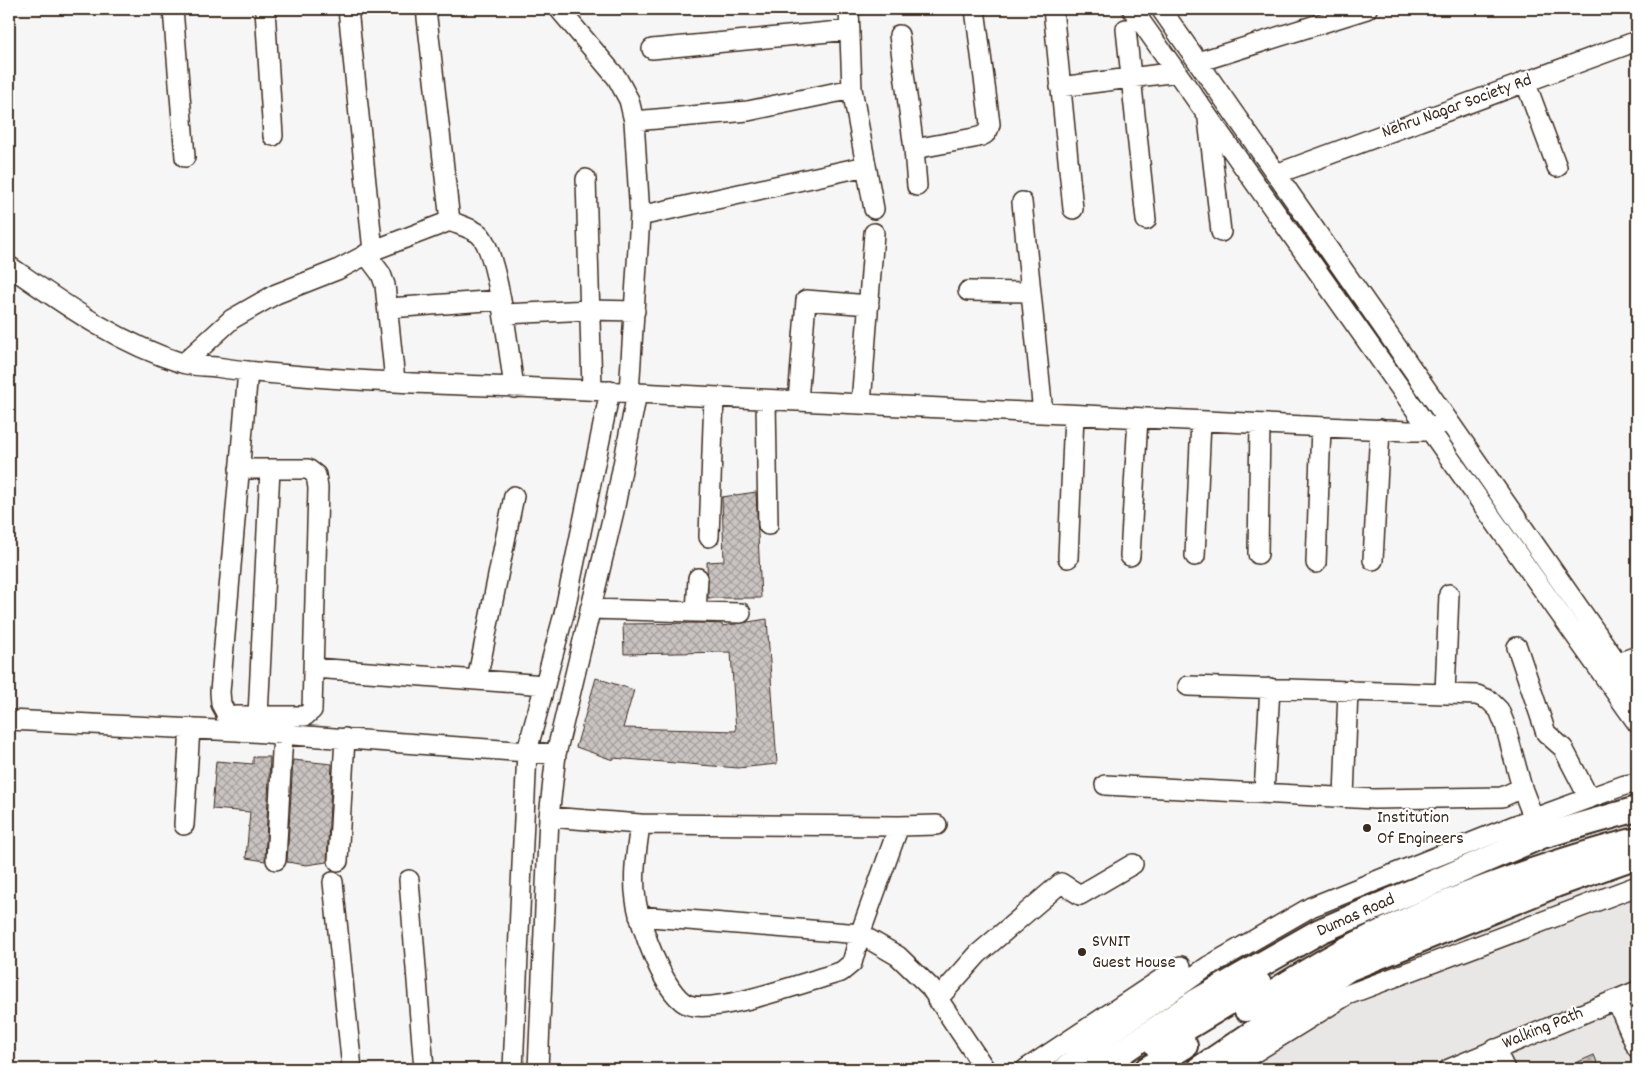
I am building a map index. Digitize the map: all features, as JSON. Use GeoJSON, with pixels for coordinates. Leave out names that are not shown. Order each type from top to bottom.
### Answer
{"type":"FeatureCollection","features":[{"type":"Feature","properties":{"kind":"main road","name":"Dumas Road"},"geometry":{"type":"LineString","coordinates":[[1097,1069],[1197,1001],[1320,931],[1542,836],[1637,809]]}},
{"type":"Feature","properties":{"kind":"main road"},"geometry":{"type":"LineString","coordinates":[[1120,1069],[1293,963],[1355,930],[1470,880],[1575,840],[1631,825],[1637,816]]}},
{"type":"Feature","properties":{"kind":"main road"},"geometry":{"type":"LineString","coordinates":[[1147,1069],[1301,975],[1352,947],[1473,893],[1579,855],[1632,840],[1637,842]]}},
{"type":"Feature","properties":{"kind":"main road"},"geometry":{"type":"LineString","coordinates":[[1199,1069],[1348,968],[1558,884],[1637,856]]}},
{"type":"Feature","properties":{"kind":"street"},"geometry":{"type":"LineString","coordinates":[[173,9],[185,157]]}},
{"type":"Feature","properties":{"kind":"street"},"geometry":{"type":"LineString","coordinates":[[265,9],[273,136]]}},
{"type":"Feature","properties":{"kind":"street"},"geometry":{"type":"LineString","coordinates":[[348,9],[369,253],[384,280],[389,308],[395,381]]}},
{"type":"Feature","properties":{"kind":"street"},"geometry":{"type":"LineString","coordinates":[[426,9],[450,221]]}},
{"type":"Feature","properties":{"kind":"street"},"geometry":{"type":"LineString","coordinates":[[538,1069],[549,817],[556,754],[614,510],[633,393],[640,216],[634,121],[629,100],[617,78],[559,9]]}},
{"type":"Feature","properties":{"kind":"street"},"geometry":{"type":"LineString","coordinates":[[849,9],[852,89],[874,209]]}},
{"type":"Feature","properties":{"kind":"street"},"geometry":{"type":"LineString","coordinates":[[914,149],[983,136],[988,131],[990,124],[975,9]]}},
{"type":"Feature","properties":{"kind":"street"},"geometry":{"type":"LineString","coordinates":[[1053,9],[1074,209]]}},
{"type":"Feature","properties":{"kind":"street"},"geometry":{"type":"LineString","coordinates":[[1132,9],[1637,722]]}},
{"type":"Feature","properties":{"kind":"street"},"geometry":{"type":"LineString","coordinates":[[1161,9],[1637,691]]}},
{"type":"Feature","properties":{"kind":"street"},"geometry":{"type":"LineString","coordinates":[[1198,62],[1367,9]]}},
{"type":"Feature","properties":{"kind":"street"},"geometry":{"type":"LineString","coordinates":[[1126,29],[1146,220]]}},
{"type":"Feature","properties":{"kind":"street"},"geometry":{"type":"LineString","coordinates":[[652,49],[850,30]]}},
{"type":"Feature","properties":{"kind":"street"},"geometry":{"type":"LineString","coordinates":[[899,35],[917,186]]}},
{"type":"Feature","properties":{"kind":"street","name":"Nehru Nagar Society Rd"},"geometry":{"type":"LineString","coordinates":[[1276,174],[1637,41]]}},
{"type":"Feature","properties":{"kind":"street"},"geometry":{"type":"LineString","coordinates":[[1060,87],[1177,72]]}},
{"type":"Feature","properties":{"kind":"street"},"geometry":{"type":"LineString","coordinates":[[1525,82],[1557,167]]}},
{"type":"Feature","properties":{"kind":"street"},"geometry":{"type":"LineString","coordinates":[[634,121],[748,110],[852,89]]}},
{"type":"Feature","properties":{"kind":"street"},"geometry":{"type":"LineString","coordinates":[[1208,116],[1221,232]]}},
{"type":"Feature","properties":{"kind":"street"},"geometry":{"type":"LineString","coordinates":[[640,216],[866,166]]}},
{"type":"Feature","properties":{"kind":"street"},"geometry":{"type":"LineString","coordinates":[[513,1069],[527,751],[564,614],[601,390],[590,310],[586,179]]}},
{"type":"Feature","properties":{"kind":"street"},"geometry":{"type":"LineString","coordinates":[[1022,202],[1043,413]]}},
{"type":"Feature","properties":{"kind":"street"},"geometry":{"type":"LineString","coordinates":[[184,363],[232,319],[276,294],[337,270],[369,253],[450,221],[478,234],[487,244],[502,307],[514,388]]}},
{"type":"Feature","properties":{"kind":"street"},"geometry":{"type":"LineString","coordinates":[[861,404],[874,233]]}},
{"type":"Feature","properties":{"kind":"street"},"geometry":{"type":"LineString","coordinates":[[9,266],[81,316],[125,342],[184,363],[248,371],[345,380],[601,390],[766,400],[1380,429],[1430,431],[1447,419]]}},
{"type":"Feature","properties":{"kind":"street"},"geometry":{"type":"LineString","coordinates":[[968,291],[1031,292]]}},
{"type":"Feature","properties":{"kind":"street"},"geometry":{"type":"LineString","coordinates":[[798,401],[806,300],[869,305]]}},
{"type":"Feature","properties":{"kind":"street"},"geometry":{"type":"LineString","coordinates":[[389,308],[502,307],[636,310]]}},
{"type":"Feature","properties":{"kind":"street"},"geometry":{"type":"LineString","coordinates":[[237,731],[226,716],[221,704],[220,692],[248,371]]}},
{"type":"Feature","properties":{"kind":"street"},"geometry":{"type":"LineString","coordinates":[[709,537],[714,397]]}},
{"type":"Feature","properties":{"kind":"street"},"geometry":{"type":"LineString","coordinates":[[766,400],[768,525]]}},
{"type":"Feature","properties":{"kind":"street"},"geometry":{"type":"LineString","coordinates":[[1068,558],[1074,414]]}},
{"type":"Feature","properties":{"kind":"street"},"geometry":{"type":"LineString","coordinates":[[1130,556],[1138,418]]}},
{"type":"Feature","properties":{"kind":"street"},"geometry":{"type":"LineString","coordinates":[[1195,556],[1201,421]]}},
{"type":"Feature","properties":{"kind":"street"},"geometry":{"type":"LineString","coordinates":[[1258,554],[1260,424]]}},
{"type":"Feature","properties":{"kind":"street"},"geometry":{"type":"LineString","coordinates":[[1316,563],[1320,426]]}},
{"type":"Feature","properties":{"kind":"street"},"geometry":{"type":"LineString","coordinates":[[1373,560],[1380,429]]}},
{"type":"Feature","properties":{"kind":"street"},"geometry":{"type":"LineString","coordinates":[[226,716],[305,716],[312,710],[318,488],[316,476],[308,470],[239,469]]}},
{"type":"Feature","properties":{"kind":"street"},"geometry":{"type":"LineString","coordinates":[[258,716],[270,469]]}},
{"type":"Feature","properties":{"kind":"street"},"geometry":{"type":"LineString","coordinates":[[477,680],[514,496]]}},
{"type":"Feature","properties":{"kind":"street"},"geometry":{"type":"LineString","coordinates":[[696,612],[698,578]]}},
{"type":"Feature","properties":{"kind":"street"},"geometry":{"type":"LineString","coordinates":[[1445,693],[1449,594]]}},
{"type":"Feature","properties":{"kind":"street"},"geometry":{"type":"LineString","coordinates":[[590,609],[741,613]]}},
{"type":"Feature","properties":{"kind":"street"},"geometry":{"type":"LineString","coordinates":[[1517,647],[1546,733],[1562,748],[1589,798]]}},
{"type":"Feature","properties":{"kind":"street"},"geometry":{"type":"LineString","coordinates":[[1618,663],[1637,656]]}},
{"type":"Feature","properties":{"kind":"street"},"geometry":{"type":"LineString","coordinates":[[314,668],[545,685]]}},
{"type":"Feature","properties":{"kind":"street"},"geometry":{"type":"LineString","coordinates":[[1188,686],[1477,695],[1489,700],[1499,710],[1505,724],[1522,788],[1534,819]]}},
{"type":"Feature","properties":{"kind":"street"},"geometry":{"type":"LineString","coordinates":[[1264,793],[1270,688]]}},
{"type":"Feature","properties":{"kind":"street"},"geometry":{"type":"LineString","coordinates":[[1344,797],[1348,690]]}},
{"type":"Feature","properties":{"kind":"street"},"geometry":{"type":"LineString","coordinates":[[9,720],[190,728],[556,754]]}},
{"type":"Feature","properties":{"kind":"street"},"geometry":{"type":"LineString","coordinates":[[184,825],[190,728]]}},
{"type":"Feature","properties":{"kind":"street"},"geometry":{"type":"LineString","coordinates":[[276,860],[283,734]]}},
{"type":"Feature","properties":{"kind":"street"},"geometry":{"type":"LineString","coordinates":[[338,861],[344,738]]}},
{"type":"Feature","properties":{"kind":"street"},"geometry":{"type":"LineString","coordinates":[[1061,1069],[1206,968],[1311,908],[1534,819],[1589,798],[1637,783]]}},
{"type":"Feature","properties":{"kind":"street"},"geometry":{"type":"LineString","coordinates":[[1105,785],[1344,797],[1502,797],[1522,788]]}},
{"type":"Feature","properties":{"kind":"street"},"geometry":{"type":"LineString","coordinates":[[549,817],[640,824],[937,825]]}},
{"type":"Feature","properties":{"kind":"street"},"geometry":{"type":"LineString","coordinates":[[640,824],[634,873],[639,916],[665,980],[678,999],[689,1005],[717,1006],[841,972],[852,963],[860,934],[899,826]]}},
{"type":"Feature","properties":{"kind":"street"},"geometry":{"type":"LineString","coordinates":[[937,1000],[978,954],[1061,883],[1080,895],[1133,864]]}},
{"type":"Feature","properties":{"kind":"street"},"geometry":{"type":"LineString","coordinates":[[409,880],[424,1069]]}},
{"type":"Feature","properties":{"kind":"street"},"geometry":{"type":"LineString","coordinates":[[333,882],[352,1069]]}},
{"type":"Feature","properties":{"kind":"street"},"geometry":{"type":"LineString","coordinates":[[1228,1069],[1347,995],[1637,886]]}},
{"type":"Feature","properties":{"kind":"street"},"geometry":{"type":"LineString","coordinates":[[639,916],[860,934],[898,956],[930,987],[984,1069]]}},
{"type":"Feature","properties":{"kind":"street"},"geometry":{"type":"LineString","coordinates":[[1026,1069],[1181,966]]}},
{"type":"Feature","properties":{"kind":"street","name":"Walking Path"},"geometry":{"type":"LineString","coordinates":[[1449,1069],[1495,1048],[1637,991]]}},
{"type":"Feature","properties":{"kind":"street"},"geometry":{"type":"LineString","coordinates":[[1616,1000],[1637,1048]]}},
{"type":"Feature","properties":{"kind":"street"},"geometry":{"type":"LineString","coordinates":[[1495,1048],[1505,1069]]}},
{"type":"Feature","properties":{"kind":"shaded area"},"geometry":{"type":"Polygon","coordinates":[[[1637,878],[1637,1069],[1197,1069],[1351,974],[1566,889],[1637,878]]]}},
{"type":"Feature","properties":{"kind":"building"},"geometry":{"type":"Polygon","coordinates":[[[756,492],[761,598],[708,598],[707,562],[724,561],[722,497],[756,492]]]}},
{"type":"Feature","properties":{"kind":"building"},"geometry":{"type":"Polygon","coordinates":[[[767,619],[777,764],[738,768],[613,758],[613,760],[576,747],[596,678],[634,690],[623,728],[736,731],[731,652],[624,654],[623,624],[699,623],[722,624],[722,626],[767,619]]]}},
{"type":"Feature","properties":{"kind":"building"},"geometry":{"type":"Polygon","coordinates":[[[253,757],[270,757],[265,861],[246,858],[250,812],[212,809],[216,761],[253,764],[253,757]]]}},
{"type":"Feature","properties":{"kind":"building"},"geometry":{"type":"Polygon","coordinates":[[[293,760],[332,764],[327,862],[306,865],[287,862],[293,760]]]}},
{"type":"Feature","properties":{"kind":"building"},"geometry":{"type":"Polygon","coordinates":[[[1594,1055],[1600,1069],[1562,1069],[1594,1055]]]}},
{"type":"Feature","properties":{"kind":"place","name":"Institution Of Engineers"},"geometry":{"type":"Point","coordinates":[1367,828]}},
{"type":"Feature","properties":{"kind":"place","name":"SVNIT Guest House"},"geometry":{"type":"Point","coordinates":[1082,952]}}]}
